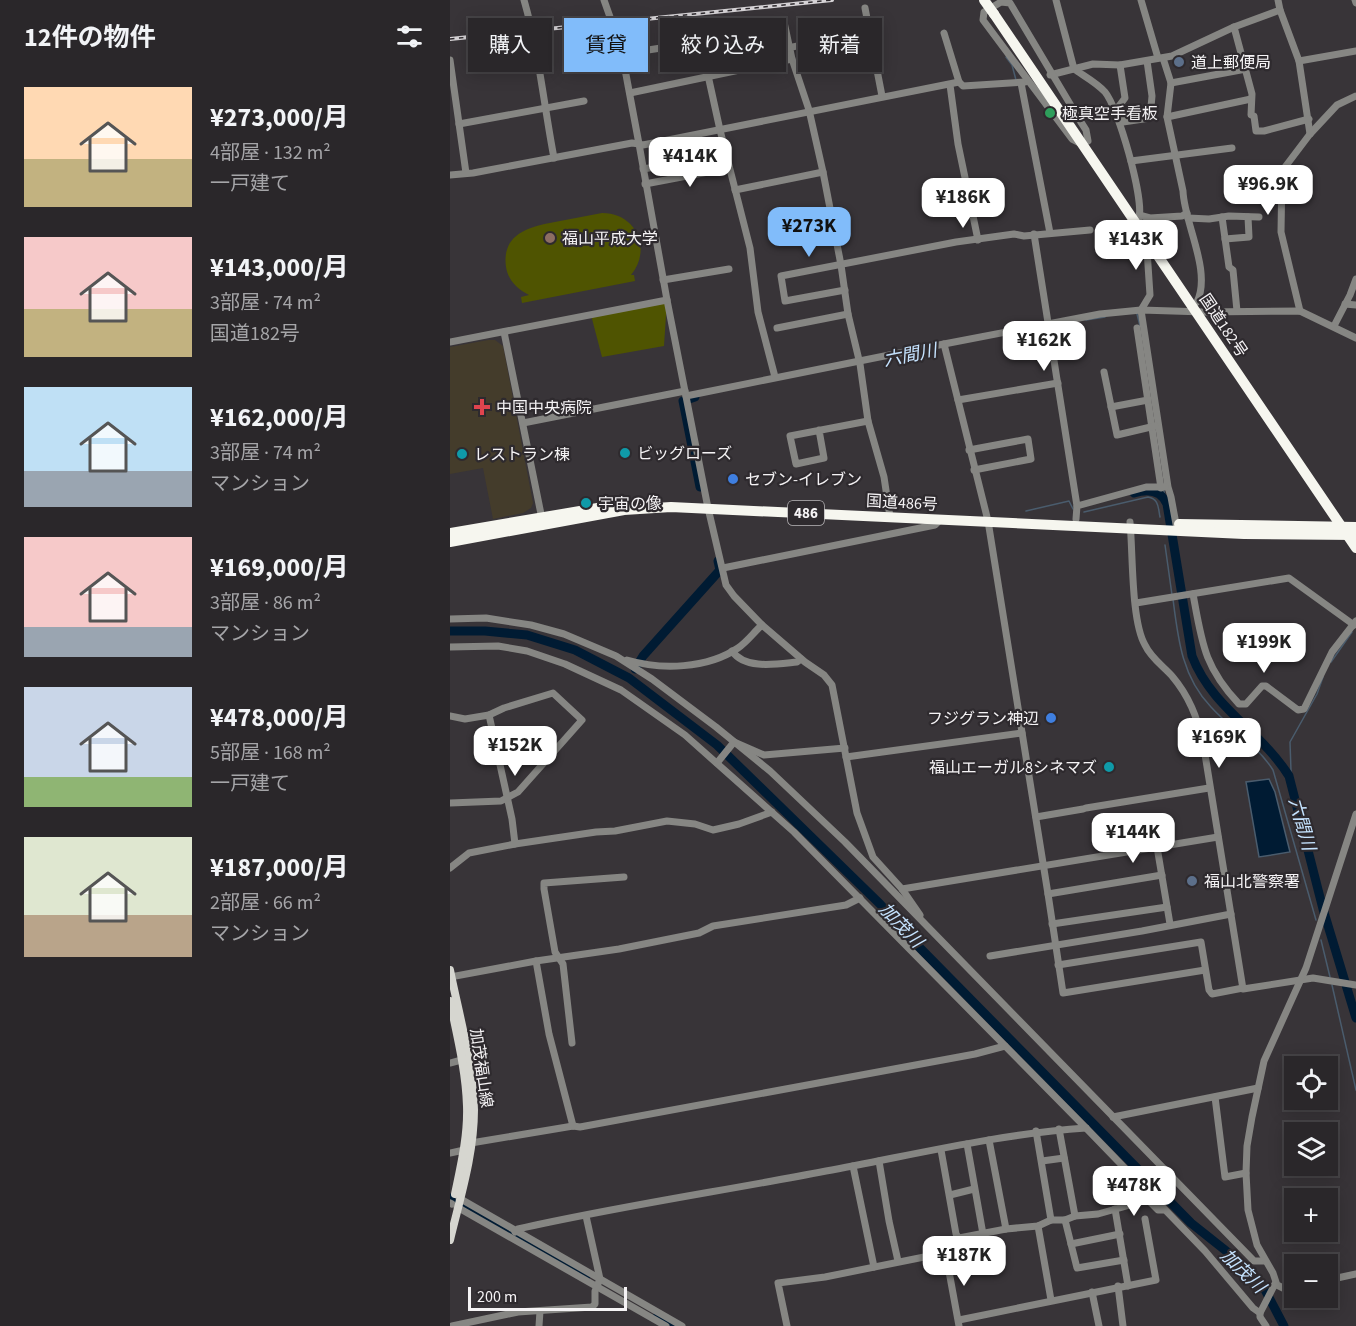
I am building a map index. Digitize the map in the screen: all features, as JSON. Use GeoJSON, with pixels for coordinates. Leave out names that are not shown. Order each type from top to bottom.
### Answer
{"type":"FeatureCollection","features":[{"type":"Feature","properties":{"kind":"highway","name":"国道182号"},"geometry":{"type":"LineString","coordinates":[[984,0],[997,12]]}},
{"type":"Feature","properties":{"kind":"highway","name":"国道182号"},"geometry":{"type":"LineString","coordinates":[[992,0],[997,12],[1085,143],[1351,531],[1356,548]]}},
{"type":"Feature","properties":{"kind":"highway","name":"国道182号"},"geometry":{"type":"LineString","coordinates":[[1138,218],[1150,244],[1199,308]]}},
{"type":"Feature","properties":{"kind":"highway","name":"国道486号"},"geometry":{"type":"LineString","coordinates":[[450,542],[622,504],[670,501],[708,505],[1171,527],[1244,534],[1351,531]]}},
{"type":"Feature","properties":{"kind":"highway","name":"国道486号"},"geometry":{"type":"LineString","coordinates":[[890,514],[941,519],[1076,519],[1130,526]]}},
{"type":"Feature","properties":{"kind":"highway","name":"国道486号"},"geometry":{"type":"LineString","coordinates":[[450,533],[542,520]]}},
{"type":"Feature","properties":{"kind":"main road","name":"加茂福山線"},"geometry":{"type":"LineString","coordinates":[[450,975],[474,1109],[471,1143],[450,1215]]}},
{"type":"Feature","properties":{"kind":"main road","name":"加茂福山線"},"geometry":{"type":"LineString","coordinates":[[450,1001],[465,1059],[467,1106],[464,1150],[450,1240]]}},
{"type":"Feature","properties":{"kind":"street"},"geometry":{"type":"LineString","coordinates":[[524,0],[533,31],[554,158]]}},
{"type":"Feature","properties":{"kind":"street"},"geometry":{"type":"LineString","coordinates":[[604,0],[610,18]]}},
{"type":"Feature","properties":{"kind":"street"},"geometry":{"type":"LineString","coordinates":[[1056,0],[1074,69],[1103,90],[1114,107],[1131,160],[1141,207],[1138,218],[1187,215],[1209,219],[1259,217]]}},
{"type":"Feature","properties":{"kind":"street"},"geometry":{"type":"LineString","coordinates":[[1141,0],[1160,58],[1171,83],[1167,117],[1187,215],[1197,244],[1202,292],[1199,308]]}},
{"type":"Feature","properties":{"kind":"street"},"geometry":{"type":"LineString","coordinates":[[1278,0],[1299,62],[1310,134]]}},
{"type":"Feature","properties":{"kind":"street"},"geometry":{"type":"LineString","coordinates":[[1001,2],[1011,3],[1050,75],[1086,130],[1085,143],[1072,139],[983,20],[984,12],[1001,2]]}},
{"type":"Feature","properties":{"kind":"street"},"geometry":{"type":"LineString","coordinates":[[865,8],[867,18]]}},
{"type":"Feature","properties":{"kind":"street"},"geometry":{"type":"LineString","coordinates":[[1050,75],[1094,64],[1120,65],[1182,52],[1234,27],[1280,10]]}},
{"type":"Feature","properties":{"kind":"street"},"geometry":{"type":"LineString","coordinates":[[1234,27],[1252,94],[1251,115],[1254,116],[1256,131],[1308,119]]}},
{"type":"Feature","properties":{"kind":"street"},"geometry":{"type":"LineString","coordinates":[[786,30],[792,59],[809,110],[823,172],[868,421],[884,477],[890,514]]}},
{"type":"Feature","properties":{"kind":"street"},"geometry":{"type":"LineString","coordinates":[[944,33],[959,82],[963,86],[1028,81]]}},
{"type":"Feature","properties":{"kind":"street"},"geometry":{"type":"LineString","coordinates":[[786,48],[798,45]]}},
{"type":"Feature","properties":{"kind":"street"},"geometry":{"type":"LineString","coordinates":[[1299,62],[1356,51]]}},
{"type":"Feature","properties":{"kind":"street"},"geometry":{"type":"LineString","coordinates":[[630,93],[792,59]]}},
{"type":"Feature","properties":{"kind":"street"},"geometry":{"type":"LineString","coordinates":[[450,60],[466,173]]}},
{"type":"Feature","properties":{"kind":"street"},"geometry":{"type":"LineString","coordinates":[[1120,65],[1125,98],[1119,106],[1123,122],[1150,118],[1152,96],[1147,61]]}},
{"type":"Feature","properties":{"kind":"street"},"geometry":{"type":"LineString","coordinates":[[1171,83],[1246,69]]}},
{"type":"Feature","properties":{"kind":"street"},"geometry":{"type":"LineString","coordinates":[[626,72],[663,280],[726,585],[762,625],[801,659],[824,675],[832,686],[856,813],[873,857],[902,889],[922,919],[921,922]]}},
{"type":"Feature","properties":{"kind":"street"},"geometry":{"type":"LineString","coordinates":[[706,72],[750,248],[758,312],[775,377]]}},
{"type":"Feature","properties":{"kind":"street"},"geometry":{"type":"LineString","coordinates":[[878,72],[882,96]]}},
{"type":"Feature","properties":{"kind":"street"},"geometry":{"type":"LineString","coordinates":[[1028,81],[1050,233]]}},
{"type":"Feature","properties":{"kind":"street"},"geometry":{"type":"LineString","coordinates":[[450,175],[473,173],[632,143],[646,145],[809,110],[959,82]]}},
{"type":"Feature","properties":{"kind":"street"},"geometry":{"type":"LineString","coordinates":[[950,85],[958,144],[978,240]]}},
{"type":"Feature","properties":{"kind":"street"},"geometry":{"type":"LineString","coordinates":[[1300,311],[1281,232],[1282,171],[1310,134],[1337,105],[1356,96]]}},
{"type":"Feature","properties":{"kind":"street"},"geometry":{"type":"LineString","coordinates":[[1167,117],[1251,99]]}},
{"type":"Feature","properties":{"kind":"street"},"geometry":{"type":"LineString","coordinates":[[459,124],[584,101]]}},
{"type":"Feature","properties":{"kind":"street"},"geometry":{"type":"LineString","coordinates":[[643,169],[697,160],[702,151],[698,135]]}},
{"type":"Feature","properties":{"kind":"street"},"geometry":{"type":"LineString","coordinates":[[1131,160],[1232,148]]}},
{"type":"Feature","properties":{"kind":"street"},"geometry":{"type":"LineString","coordinates":[[645,184],[729,168]]}},
{"type":"Feature","properties":{"kind":"street"},"geometry":{"type":"LineString","coordinates":[[735,190],[823,172]]}},
{"type":"Feature","properties":{"kind":"street"},"geometry":{"type":"LineString","coordinates":[[1222,217],[1229,267],[1233,270],[1237,311]]}},
{"type":"Feature","properties":{"kind":"street"},"geometry":{"type":"LineString","coordinates":[[1224,239],[1249,237],[1248,217]]}},
{"type":"Feature","properties":{"kind":"street"},"geometry":{"type":"LineString","coordinates":[[845,290],[785,301],[781,276],[907,251],[1014,234],[1024,236],[1090,230]]}},
{"type":"Feature","properties":{"kind":"street"},"geometry":{"type":"LineString","coordinates":[[1035,234],[1077,506],[1076,519]]}},
{"type":"Feature","properties":{"kind":"street"},"geometry":{"type":"LineString","coordinates":[[1150,244],[1147,250],[1150,295],[1141,310],[1139,330],[1164,487],[1171,497],[1171,527]]}},
{"type":"Feature","properties":{"kind":"street"},"geometry":{"type":"LineString","coordinates":[[663,280],[729,269]]}},
{"type":"Feature","properties":{"kind":"street"},"geometry":{"type":"LineString","coordinates":[[1334,326],[1356,279]]}},
{"type":"Feature","properties":{"kind":"street"},"geometry":{"type":"LineString","coordinates":[[450,342],[667,300]]}},
{"type":"Feature","properties":{"kind":"street"},"geometry":{"type":"LineString","coordinates":[[1345,304],[1356,304]]}},
{"type":"Feature","properties":{"kind":"street"},"geometry":{"type":"LineString","coordinates":[[523,423],[859,362],[1100,314],[1199,308],[1237,311],[1300,311],[1356,338]]}},
{"type":"Feature","properties":{"kind":"street"},"geometry":{"type":"LineString","coordinates":[[777,328],[848,314]]}},
{"type":"Feature","properties":{"kind":"street"},"geometry":{"type":"LineString","coordinates":[[504,332],[542,520]]}},
{"type":"Feature","properties":{"kind":"street"},"geometry":{"type":"LineString","coordinates":[[944,345],[987,518],[1063,993],[1205,970]]}},
{"type":"Feature","properties":{"kind":"street"},"geometry":{"type":"LineString","coordinates":[[1104,372],[1117,435],[1155,426]]}},
{"type":"Feature","properties":{"kind":"street"},"geometry":{"type":"LineString","coordinates":[[958,400],[1058,383]]}},
{"type":"Feature","properties":{"kind":"street"},"geometry":{"type":"LineString","coordinates":[[1111,407],[1150,400]]}},
{"type":"Feature","properties":{"kind":"street"},"geometry":{"type":"LineString","coordinates":[[819,430],[824,458],[796,464],[790,436],[819,430],[868,421]]}},
{"type":"Feature","properties":{"kind":"street"},"geometry":{"type":"LineString","coordinates":[[969,450],[1028,439],[1031,459],[974,470]]}},
{"type":"Feature","properties":{"kind":"street"},"geometry":{"type":"LineString","coordinates":[[1077,506],[1146,487],[1164,487]]}},
{"type":"Feature","properties":{"kind":"street"},"geometry":{"type":"LineString","coordinates":[[723,568],[935,525],[941,519]]}},
{"type":"Feature","properties":{"kind":"street"},"geometry":{"type":"LineString","coordinates":[[1130,526],[1138,628],[1144,645],[1187,695],[1198,721],[1243,988]]}},
{"type":"Feature","properties":{"kind":"street"},"geometry":{"type":"LineString","coordinates":[[1136,603],[1289,578],[1355,623],[1332,652],[1304,709],[1298,710],[1266,686],[1262,686],[1245,704],[1239,705],[1218,680],[1203,648],[1193,594]]}},
{"type":"Feature","properties":{"kind":"street"},"geometry":{"type":"LineString","coordinates":[[450,619],[486,618],[531,625],[564,634],[616,656],[648,666],[693,664],[712,659],[740,646],[762,625]]}},
{"type":"Feature","properties":{"kind":"street"},"geometry":{"type":"LineString","coordinates":[[450,647],[498,646],[527,651],[565,664],[621,690],[685,735],[772,812],[860,898],[1205,1251],[1256,1311],[1260,1312]]}},
{"type":"Feature","properties":{"kind":"street"},"geometry":{"type":"LineString","coordinates":[[732,651],[739,659],[759,664],[797,662],[801,659]]}},
{"type":"Feature","properties":{"kind":"street"},"geometry":{"type":"LineString","coordinates":[[616,656],[652,679],[770,771],[845,842],[1254,1261],[1265,1261]]}},
{"type":"Feature","properties":{"kind":"street"},"geometry":{"type":"LineString","coordinates":[[450,716],[465,719],[489,716],[504,708],[553,693],[582,720],[518,792],[508,799],[450,803]]}},
{"type":"Feature","properties":{"kind":"street"},"geometry":{"type":"LineString","coordinates":[[489,716],[508,799],[515,844]]}},
{"type":"Feature","properties":{"kind":"street"},"geometry":{"type":"LineString","coordinates":[[846,757],[1022,734]]}},
{"type":"Feature","properties":{"kind":"street"},"geometry":{"type":"LineString","coordinates":[[717,763],[734,742]]}},
{"type":"Feature","properties":{"kind":"street"},"geometry":{"type":"LineString","coordinates":[[734,742],[764,755],[845,748]]}},
{"type":"Feature","properties":{"kind":"street"},"geometry":{"type":"LineString","coordinates":[[1036,817],[1209,788]]}},
{"type":"Feature","properties":{"kind":"street"},"geometry":{"type":"LineString","coordinates":[[450,868],[469,853],[515,844],[615,831],[667,821],[695,824],[713,830],[739,824],[772,812]]}},
{"type":"Feature","properties":{"kind":"street"},"geometry":{"type":"LineString","coordinates":[[1266,1326],[1260,1317],[1260,1312],[1275,1285],[1273,1273],[1257,1245],[1248,1210],[1247,1146],[1264,1061],[1300,981],[1356,814]]}},
{"type":"Feature","properties":{"kind":"street"},"geometry":{"type":"LineString","coordinates":[[902,889],[1218,837]]}},
{"type":"Feature","properties":{"kind":"street"},"geometry":{"type":"LineString","coordinates":[[1157,847],[1170,924]]}},
{"type":"Feature","properties":{"kind":"street"},"geometry":{"type":"LineString","coordinates":[[1048,894],[1162,875]]}},
{"type":"Feature","properties":{"kind":"street"},"geometry":{"type":"LineString","coordinates":[[572,1043],[563,964],[555,952],[544,882],[624,876]]}},
{"type":"Feature","properties":{"kind":"street"},"geometry":{"type":"LineString","coordinates":[[450,975],[629,947],[699,933],[713,926],[744,920],[846,905],[860,898]]}},
{"type":"Feature","properties":{"kind":"street"},"geometry":{"type":"LineString","coordinates":[[1052,924],[1167,907]]}},
{"type":"Feature","properties":{"kind":"street"},"geometry":{"type":"LineString","coordinates":[[990,956],[1231,914]]}},
{"type":"Feature","properties":{"kind":"street"},"geometry":{"type":"LineString","coordinates":[[1059,965],[1201,942],[1209,990],[1212,994],[1313,978],[1356,985]]}},
{"type":"Feature","properties":{"kind":"street"},"geometry":{"type":"LineString","coordinates":[[537,960],[549,1034],[573,1126]]}},
{"type":"Feature","properties":{"kind":"street"},"geometry":{"type":"LineString","coordinates":[[450,1153],[464,1150],[471,1143],[573,1126],[580,1127],[975,1054],[1005,1046]]}},
{"type":"Feature","properties":{"kind":"street"},"geometry":{"type":"LineString","coordinates":[[450,1063],[465,1059]]}},
{"type":"Feature","properties":{"kind":"street"},"geometry":{"type":"LineString","coordinates":[[1113,1118],[1258,1088]]}},
{"type":"Feature","properties":{"kind":"street"},"geometry":{"type":"LineString","coordinates":[[1215,1097],[1225,1177],[1246,1173]]}},
{"type":"Feature","properties":{"kind":"street"},"geometry":{"type":"LineString","coordinates":[[515,1232],[518,1229],[586,1216],[591,1213],[1036,1131],[1086,1128]]}},
{"type":"Feature","properties":{"kind":"street"},"geometry":{"type":"LineString","coordinates":[[1059,1130],[1075,1216]]}},
{"type":"Feature","properties":{"kind":"street"},"geometry":{"type":"LineString","coordinates":[[1036,1131],[1051,1220]]}},
{"type":"Feature","properties":{"kind":"street"},"geometry":{"type":"LineString","coordinates":[[989,1140],[1006,1229]]}},
{"type":"Feature","properties":{"kind":"street"},"geometry":{"type":"LineString","coordinates":[[967,1144],[983,1234]]}},
{"type":"Feature","properties":{"kind":"street"},"geometry":{"type":"LineString","coordinates":[[941,1150],[956,1234],[959,1238]]}},
{"type":"Feature","properties":{"kind":"street"},"geometry":{"type":"LineString","coordinates":[[1041,1161],[1064,1158]]}},
{"type":"Feature","properties":{"kind":"street"},"geometry":{"type":"LineString","coordinates":[[879,1161],[898,1261]]}},
{"type":"Feature","properties":{"kind":"street"},"geometry":{"type":"LineString","coordinates":[[853,1166],[874,1267]]}},
{"type":"Feature","properties":{"kind":"street"},"geometry":{"type":"LineString","coordinates":[[950,1195],[974,1190]]}},
{"type":"Feature","properties":{"kind":"street"},"geometry":{"type":"LineString","coordinates":[[959,1238],[1006,1229],[1038,1226],[1051,1220],[1098,1214],[1148,1200],[1158,1210],[1165,1210]]}},
{"type":"Feature","properties":{"kind":"street"},"geometry":{"type":"LineString","coordinates":[[455,1201],[515,1232],[666,1326]]}},
{"type":"Feature","properties":{"kind":"street"},"geometry":{"type":"LineString","coordinates":[[455,1201],[598,1283],[682,1326]]}},
{"type":"Feature","properties":{"kind":"street"},"geometry":{"type":"LineString","coordinates":[[1115,1209],[1128,1286]]}},
{"type":"Feature","properties":{"kind":"street"},"geometry":{"type":"LineString","coordinates":[[452,1326],[518,1312],[592,1307],[595,1304],[598,1283],[586,1216]]}},
{"type":"Feature","properties":{"kind":"street"},"geometry":{"type":"LineString","coordinates":[[944,1253],[959,1323],[1051,1300],[1156,1280],[1145,1218]]}},
{"type":"Feature","properties":{"kind":"street"},"geometry":{"type":"LineString","coordinates":[[1065,1220],[1077,1268],[1124,1260]]}},
{"type":"Feature","properties":{"kind":"street"},"geometry":{"type":"LineString","coordinates":[[1038,1226],[1051,1300]]}},
{"type":"Feature","properties":{"kind":"street"},"geometry":{"type":"LineString","coordinates":[[1071,1244],[1120,1234]]}},
{"type":"Feature","properties":{"kind":"street"},"geometry":{"type":"LineString","coordinates":[[787,1326],[778,1283],[825,1277],[944,1253],[954,1249],[959,1238]]}},
{"type":"Feature","properties":{"kind":"street"},"geometry":{"type":"LineString","coordinates":[[1338,1278],[1356,1274]]}},
{"type":"Feature","properties":{"kind":"street"},"geometry":{"type":"LineString","coordinates":[[1275,1285],[1284,1289]]}},
{"type":"Feature","properties":{"kind":"street"},"geometry":{"type":"LineString","coordinates":[[1118,1286],[1121,1326]]}},
{"type":"Feature","properties":{"kind":"street"},"geometry":{"type":"LineString","coordinates":[[1092,1292],[1099,1326]]}},
{"type":"Feature","properties":{"kind":"street"},"geometry":{"type":"LineString","coordinates":[[539,1326],[540,1311]]}},
{"type":"Feature","properties":{"kind":"shaded area"},"geometry":{"type":"Polygon","coordinates":[[[602,213],[624,219],[637,235],[640,255],[631,275],[634,275],[635,281],[522,303],[521,297],[529,295],[514,284],[506,267],[506,255],[514,238],[521,232],[540,225],[602,213]]]}},
{"type":"Feature","properties":{"kind":"shaded area"},"geometry":{"type":"Polygon","coordinates":[[[667,300],[664,346],[602,357],[591,315],[667,300]]]}},
{"type":"Feature","properties":{"kind":"shaded area","name":"中国中央病院"},"geometry":{"type":"Polygon","coordinates":[[[495,340],[503,346],[533,503],[531,508],[523,513],[493,519],[483,468],[450,474],[450,347],[495,340]]]}},
{"type":"Feature","properties":{"kind":"water"},"geometry":{"type":"Polygon","coordinates":[[[1269,779],[1275,792],[1290,852],[1259,857],[1246,782],[1269,779]]]}},
{"type":"Feature","properties":{"kind":"waterway"},"geometry":{"type":"LineString","coordinates":[[1006,57],[1012,65],[1016,80]]}},
{"type":"Feature","properties":{"kind":"waterway"},"geometry":{"type":"LineString","coordinates":[[1137,314],[1140,326]]}},
{"type":"Feature","properties":{"kind":"waterway"},"geometry":{"type":"LineString","coordinates":[[1086,320],[1105,317]]}},
{"type":"Feature","properties":{"kind":"waterway","name":"六間川"},"geometry":{"type":"LineString","coordinates":[[695,397],[683,401],[700,487]]}},
{"type":"Feature","properties":{"kind":"waterway","name":"六間川"},"geometry":{"type":"LineString","coordinates":[[1134,493],[1144,491],[1157,493],[1167,504],[1192,656],[1201,674],[1224,705],[1278,760],[1289,776],[1323,909],[1356,1018]]}},
{"type":"Feature","properties":{"kind":"waterway","name":"六間川"},"geometry":{"type":"LineString","coordinates":[[1164,491],[1165,498]]}},
{"type":"Feature","properties":{"kind":"waterway"},"geometry":{"type":"LineString","coordinates":[[1084,512],[1148,497],[1156,502],[1160,517]]}},
{"type":"Feature","properties":{"kind":"waterway"},"geometry":{"type":"LineString","coordinates":[[1026,511],[1069,501],[1073,509]]}},
{"type":"Feature","properties":{"kind":"waterway"},"geometry":{"type":"LineString","coordinates":[[1165,545],[1172,595]]}},
{"type":"Feature","properties":{"kind":"waterway","name":"六間川"},"geometry":{"type":"LineString","coordinates":[[635,669],[643,656],[720,570],[718,561]]}},
{"type":"Feature","properties":{"kind":"waterway"},"geometry":{"type":"LineString","coordinates":[[1173,599],[1183,657],[1201,695],[1252,745],[1273,770],[1316,920]]}},
{"type":"Feature","properties":{"kind":"waterway","name":"加茂川"},"geometry":{"type":"LineString","coordinates":[[450,631],[485,631],[527,635],[575,650],[629,678],[717,745],[880,904],[920,948],[1191,1223],[1230,1254],[1264,1288],[1284,1326]]}},
{"type":"Feature","properties":{"kind":"waterway"},"geometry":{"type":"LineString","coordinates":[[1331,662],[1352,632]]}},
{"type":"Feature","properties":{"kind":"waterway"},"geometry":{"type":"LineString","coordinates":[[1289,776],[1291,771],[1290,742],[1317,694],[1323,677]]}},
{"type":"Feature","properties":{"kind":"waterway"},"geometry":{"type":"LineString","coordinates":[[1321,940],[1330,977]]}},
{"type":"Feature","properties":{"kind":"waterway"},"geometry":{"type":"LineString","coordinates":[[1332,985],[1356,1090]]}},
{"type":"Feature","properties":{"kind":"waterway"},"geometry":{"type":"LineString","coordinates":[[450,1198],[586,1276]]}},
{"type":"Feature","properties":{"kind":"waterway"},"geometry":{"type":"LineString","coordinates":[[657,1317],[672,1326]]}},
{"type":"Feature","properties":{"kind":"railway"},"geometry":{"type":"LineString","coordinates":[[450,39],[832,0]]}},
{"type":"Feature","properties":{"kind":"place","name":"道上郵便局"},"geometry":{"type":"Point","coordinates":[1179,62]}},
{"type":"Feature","properties":{"kind":"place","name":"極真空手看板"},"geometry":{"type":"Point","coordinates":[1050,113]}},
{"type":"Feature","properties":{"kind":"place","name":"福山平成大学"},"geometry":{"type":"Point","coordinates":[550,238]}},
{"type":"Feature","properties":{"kind":"place","name":"中国中央病院"},"geometry":{"type":"Point","coordinates":[482,407]}},
{"type":"Feature","properties":{"kind":"place","name":"ビッグローズ"},"geometry":{"type":"Point","coordinates":[625,453]}},
{"type":"Feature","properties":{"kind":"place","name":"レストラン棟"},"geometry":{"type":"Point","coordinates":[462,454]}},
{"type":"Feature","properties":{"kind":"place","name":"セブン-イレブン"},"geometry":{"type":"Point","coordinates":[733,479]}},
{"type":"Feature","properties":{"kind":"place","name":"宇宙の像"},"geometry":{"type":"Point","coordinates":[586,503]}},
{"type":"Feature","properties":{"kind":"place","name":"フジグラン神辺"},"geometry":{"type":"Point","coordinates":[1051,718]}},
{"type":"Feature","properties":{"kind":"place","name":"福山エーガル8シネマズ"},"geometry":{"type":"Point","coordinates":[1109,767]}},
{"type":"Feature","properties":{"kind":"place","name":"福山北警察署"},"geometry":{"type":"Point","coordinates":[1192,881]}}]}
